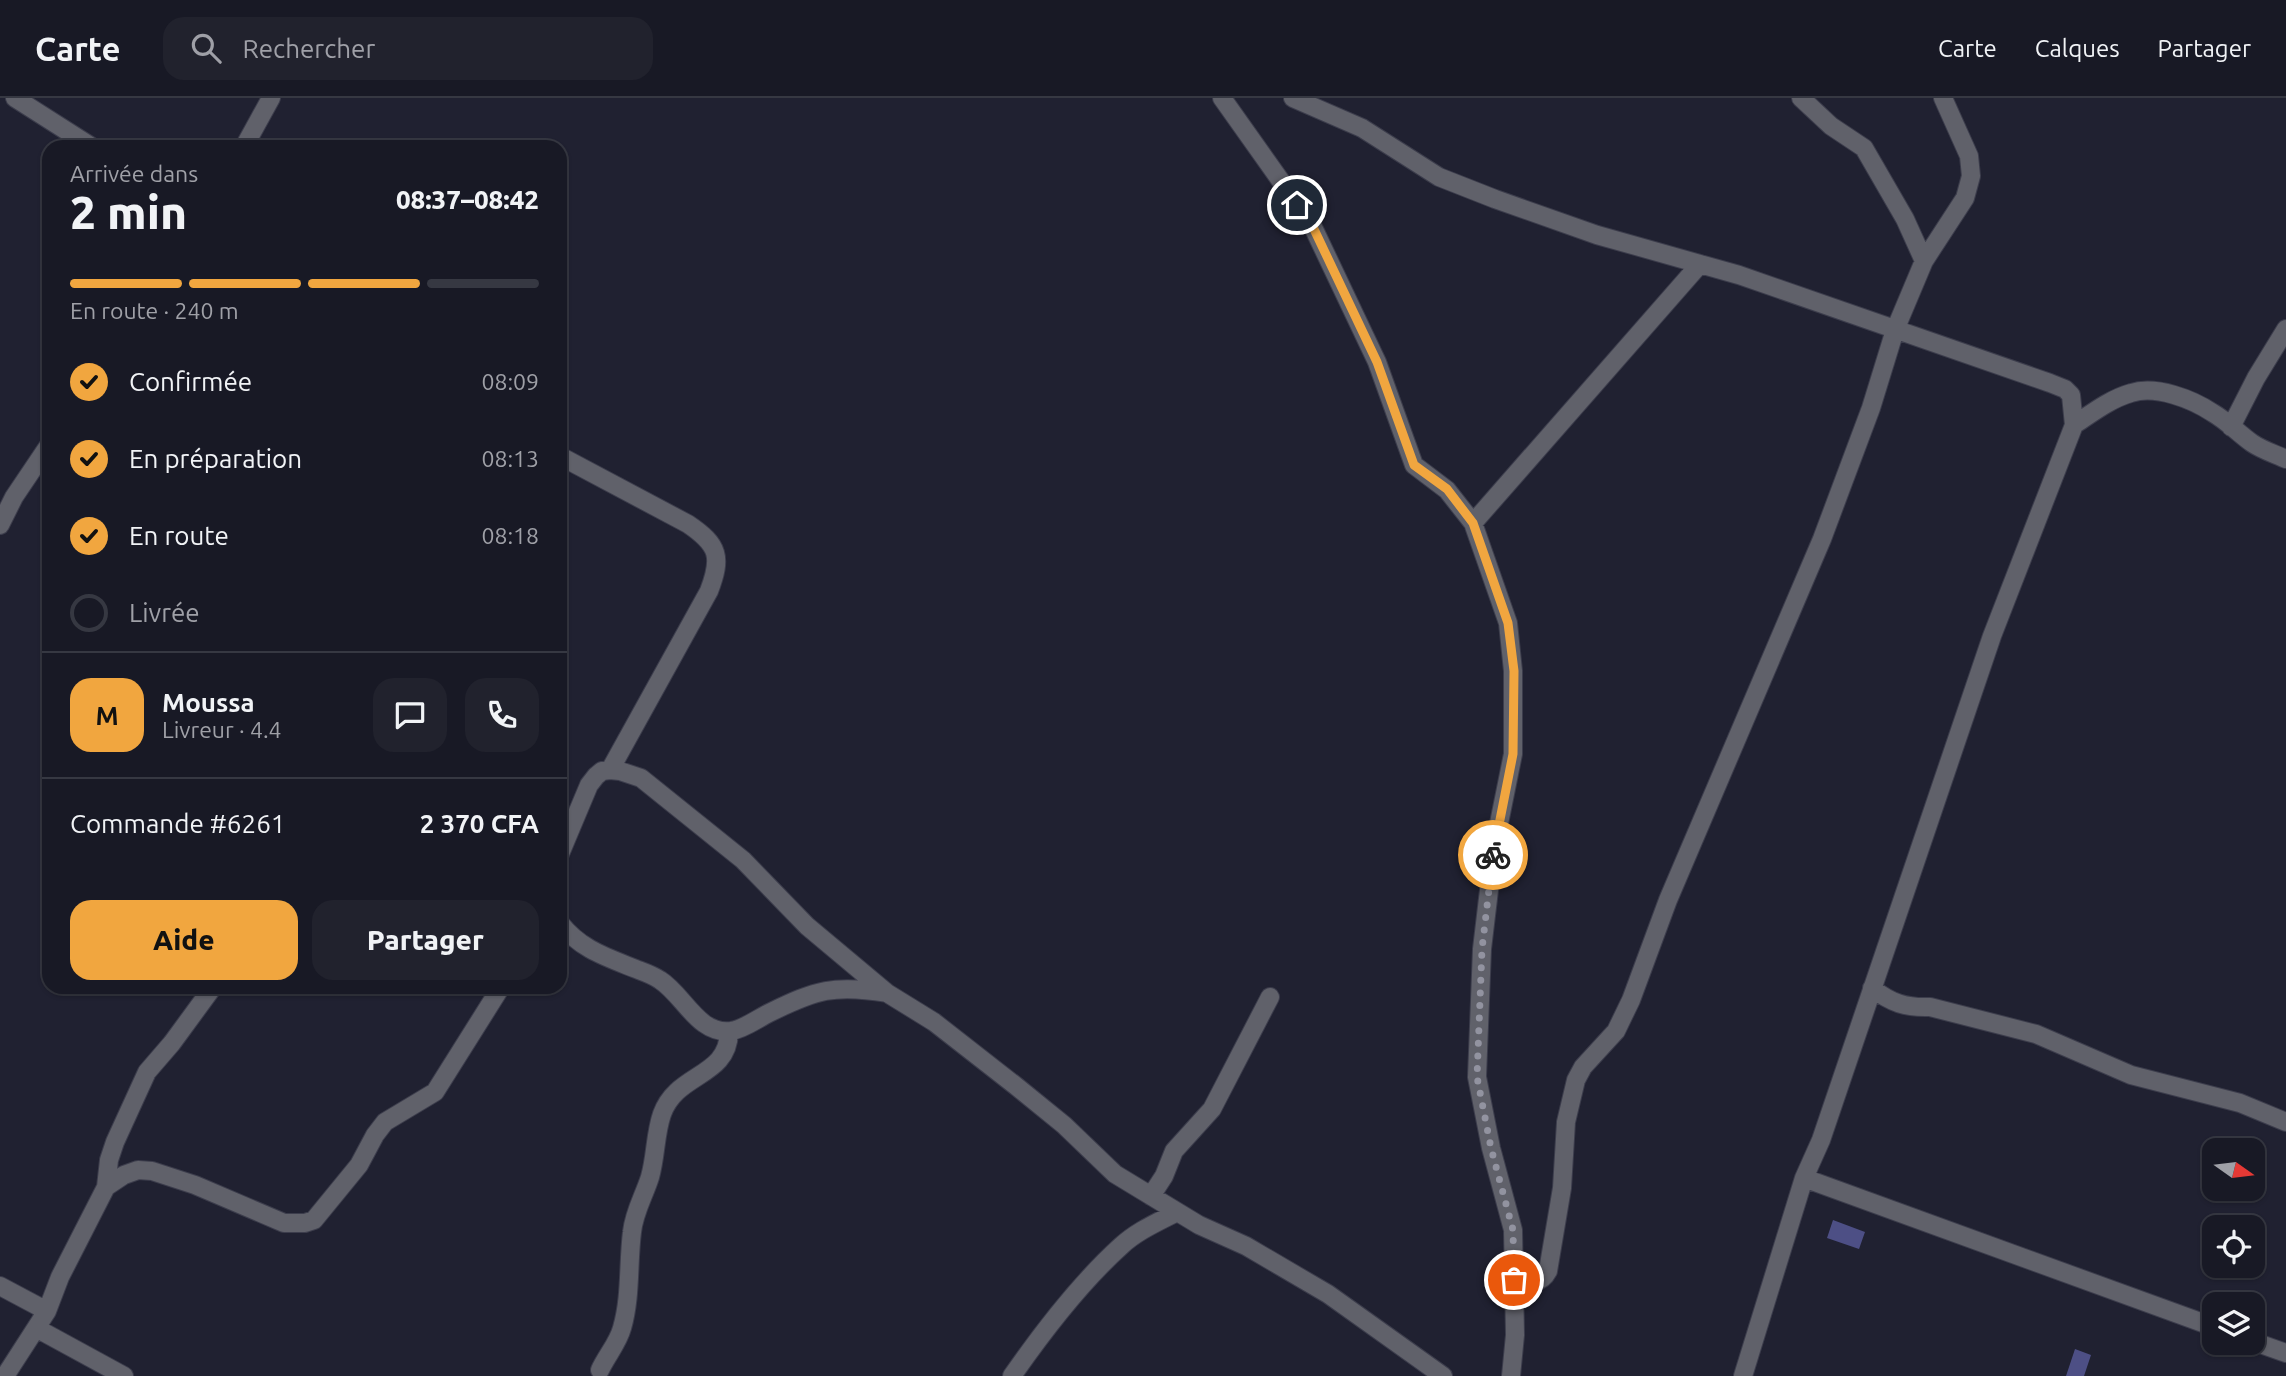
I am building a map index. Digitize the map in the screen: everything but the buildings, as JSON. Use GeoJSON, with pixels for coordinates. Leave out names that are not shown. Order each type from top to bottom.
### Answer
{"type":"FeatureCollection","features":[{"type":"Feature","properties":{"kind":"street"},"geometry":{"type":"LineString","coordinates":[[15,98],[81,140]]}},
{"type":"Feature","properties":{"kind":"street"},"geometry":{"type":"LineString","coordinates":[[248,140],[271,98]]}},
{"type":"Feature","properties":{"kind":"street"},"geometry":{"type":"LineString","coordinates":[[1222,98],[1312,225],[1377,362],[1414,465],[1447,489],[1473,523],[1508,623],[1514,671],[1513,754],[1494,848],[1483,937],[1477,1077],[1491,1148],[1513,1230],[1515,1335],[1511,1376]]}},
{"type":"Feature","properties":{"kind":"street"},"geometry":{"type":"LineString","coordinates":[[1293,98],[1362,128],[1439,177],[1597,235],[1751,279],[2065,389],[2071,395],[2074,425],[1992,636],[1821,1140],[1804,1178],[1742,1376]]}},
{"type":"Feature","properties":{"kind":"street"},"geometry":{"type":"LineString","coordinates":[[1801,98],[1832,127],[1864,148],[1905,219],[1924,261]]}},
{"type":"Feature","properties":{"kind":"street"},"geometry":{"type":"LineString","coordinates":[[1514,1280],[1538,1282],[1545,1278],[1548,1271],[1562,1188],[1566,1122],[1576,1080],[1583,1067],[1616,1031],[1631,1000],[1668,900],[1822,538],[1871,408],[1895,330],[1924,261],[1960,206],[1972,176],[1969,156],[1943,98]]}},
{"type":"Feature","properties":{"kind":"street"},"geometry":{"type":"LineString","coordinates":[[1473,523],[1700,264]]}},
{"type":"Feature","properties":{"kind":"street"},"geometry":{"type":"LineString","coordinates":[[2231,427],[2256,378],[2286,329]]}},
{"type":"Feature","properties":{"kind":"street"},"geometry":{"type":"LineString","coordinates":[[2074,425],[2128,393],[2160,392],[2213,412],[2255,445],[2286,459]]}},
{"type":"Feature","properties":{"kind":"street"},"geometry":{"type":"LineString","coordinates":[[0,525],[14,497],[42,455]]}},
{"type":"Feature","properties":{"kind":"street"},"geometry":{"type":"LineString","coordinates":[[567,460],[688,524],[706,536],[718,556],[718,565],[709,591],[610,770]]}},
{"type":"Feature","properties":{"kind":"street"},"geometry":{"type":"LineString","coordinates":[[567,837],[589,785],[596,776],[610,770],[641,778],[743,860],[807,926],[887,993],[934,1022],[1065,1125],[1115,1174],[1199,1225],[1246,1246],[1328,1294],[1443,1376]]}},
{"type":"Feature","properties":{"kind":"street"},"geometry":{"type":"LineString","coordinates":[[567,932],[583,946],[659,978],[703,1024],[712,1029],[738,1030],[795,999],[832,989],[887,993]]}},
{"type":"Feature","properties":{"kind":"street"},"geometry":{"type":"LineString","coordinates":[[1872,988],[1898,1005],[1912,1008],[1930,1007],[2036,1034],[2131,1075],[2239,1103],[2286,1122]]}},
{"type":"Feature","properties":{"kind":"street"},"geometry":{"type":"LineString","coordinates":[[5,1376],[47,1311],[60,1278],[106,1187],[109,1160],[115,1142],[147,1072],[208,994]]}},
{"type":"Feature","properties":{"kind":"street"},"geometry":{"type":"LineString","coordinates":[[106,1187],[133,1171],[152,1171],[195,1185],[284,1223],[314,1220],[359,1165],[385,1122],[435,1091],[497,994]]}},
{"type":"Feature","properties":{"kind":"street"},"geometry":{"type":"LineString","coordinates":[[1151,1196],[1164,1176],[1174,1151],[1212,1109],[1270,997]]}},
{"type":"Feature","properties":{"kind":"street"},"geometry":{"type":"LineString","coordinates":[[600,1374],[609,1352],[615,1345],[625,1316],[634,1220],[650,1177],[661,1116],[681,1087],[723,1058],[729,1043],[729,1031]]}},
{"type":"Feature","properties":{"kind":"street"},"geometry":{"type":"LineString","coordinates":[[1804,1178],[2202,1323]]}},
{"type":"Feature","properties":{"kind":"street"},"geometry":{"type":"LineString","coordinates":[[1012,1376],[1052,1318],[1121,1245],[1142,1230],[1177,1212]]}},
{"type":"Feature","properties":{"kind":"street"},"geometry":{"type":"LineString","coordinates":[[0,1286],[47,1311]]}},
{"type":"Feature","properties":{"kind":"street"},"geometry":{"type":"LineString","coordinates":[[36,1328],[124,1376]]}},
{"type":"Feature","properties":{"kind":"street"},"geometry":{"type":"LineString","coordinates":[[2265,1345],[2286,1353]]}},
{"type":"Feature","properties":{"kind":"way so far"},"geometry":{"type":"LineString","coordinates":[[1493,855],[1482,949],[1477,1077],[1491,1148],[1513,1230],[1514,1280]]}},
{"type":"Feature","properties":{"kind":"route"},"geometry":{"type":"LineString","coordinates":[[1297,205],[1312,225],[1377,362],[1414,465],[1447,489],[1473,523],[1508,623],[1514,671],[1513,754],[1493,855]]}}]}
